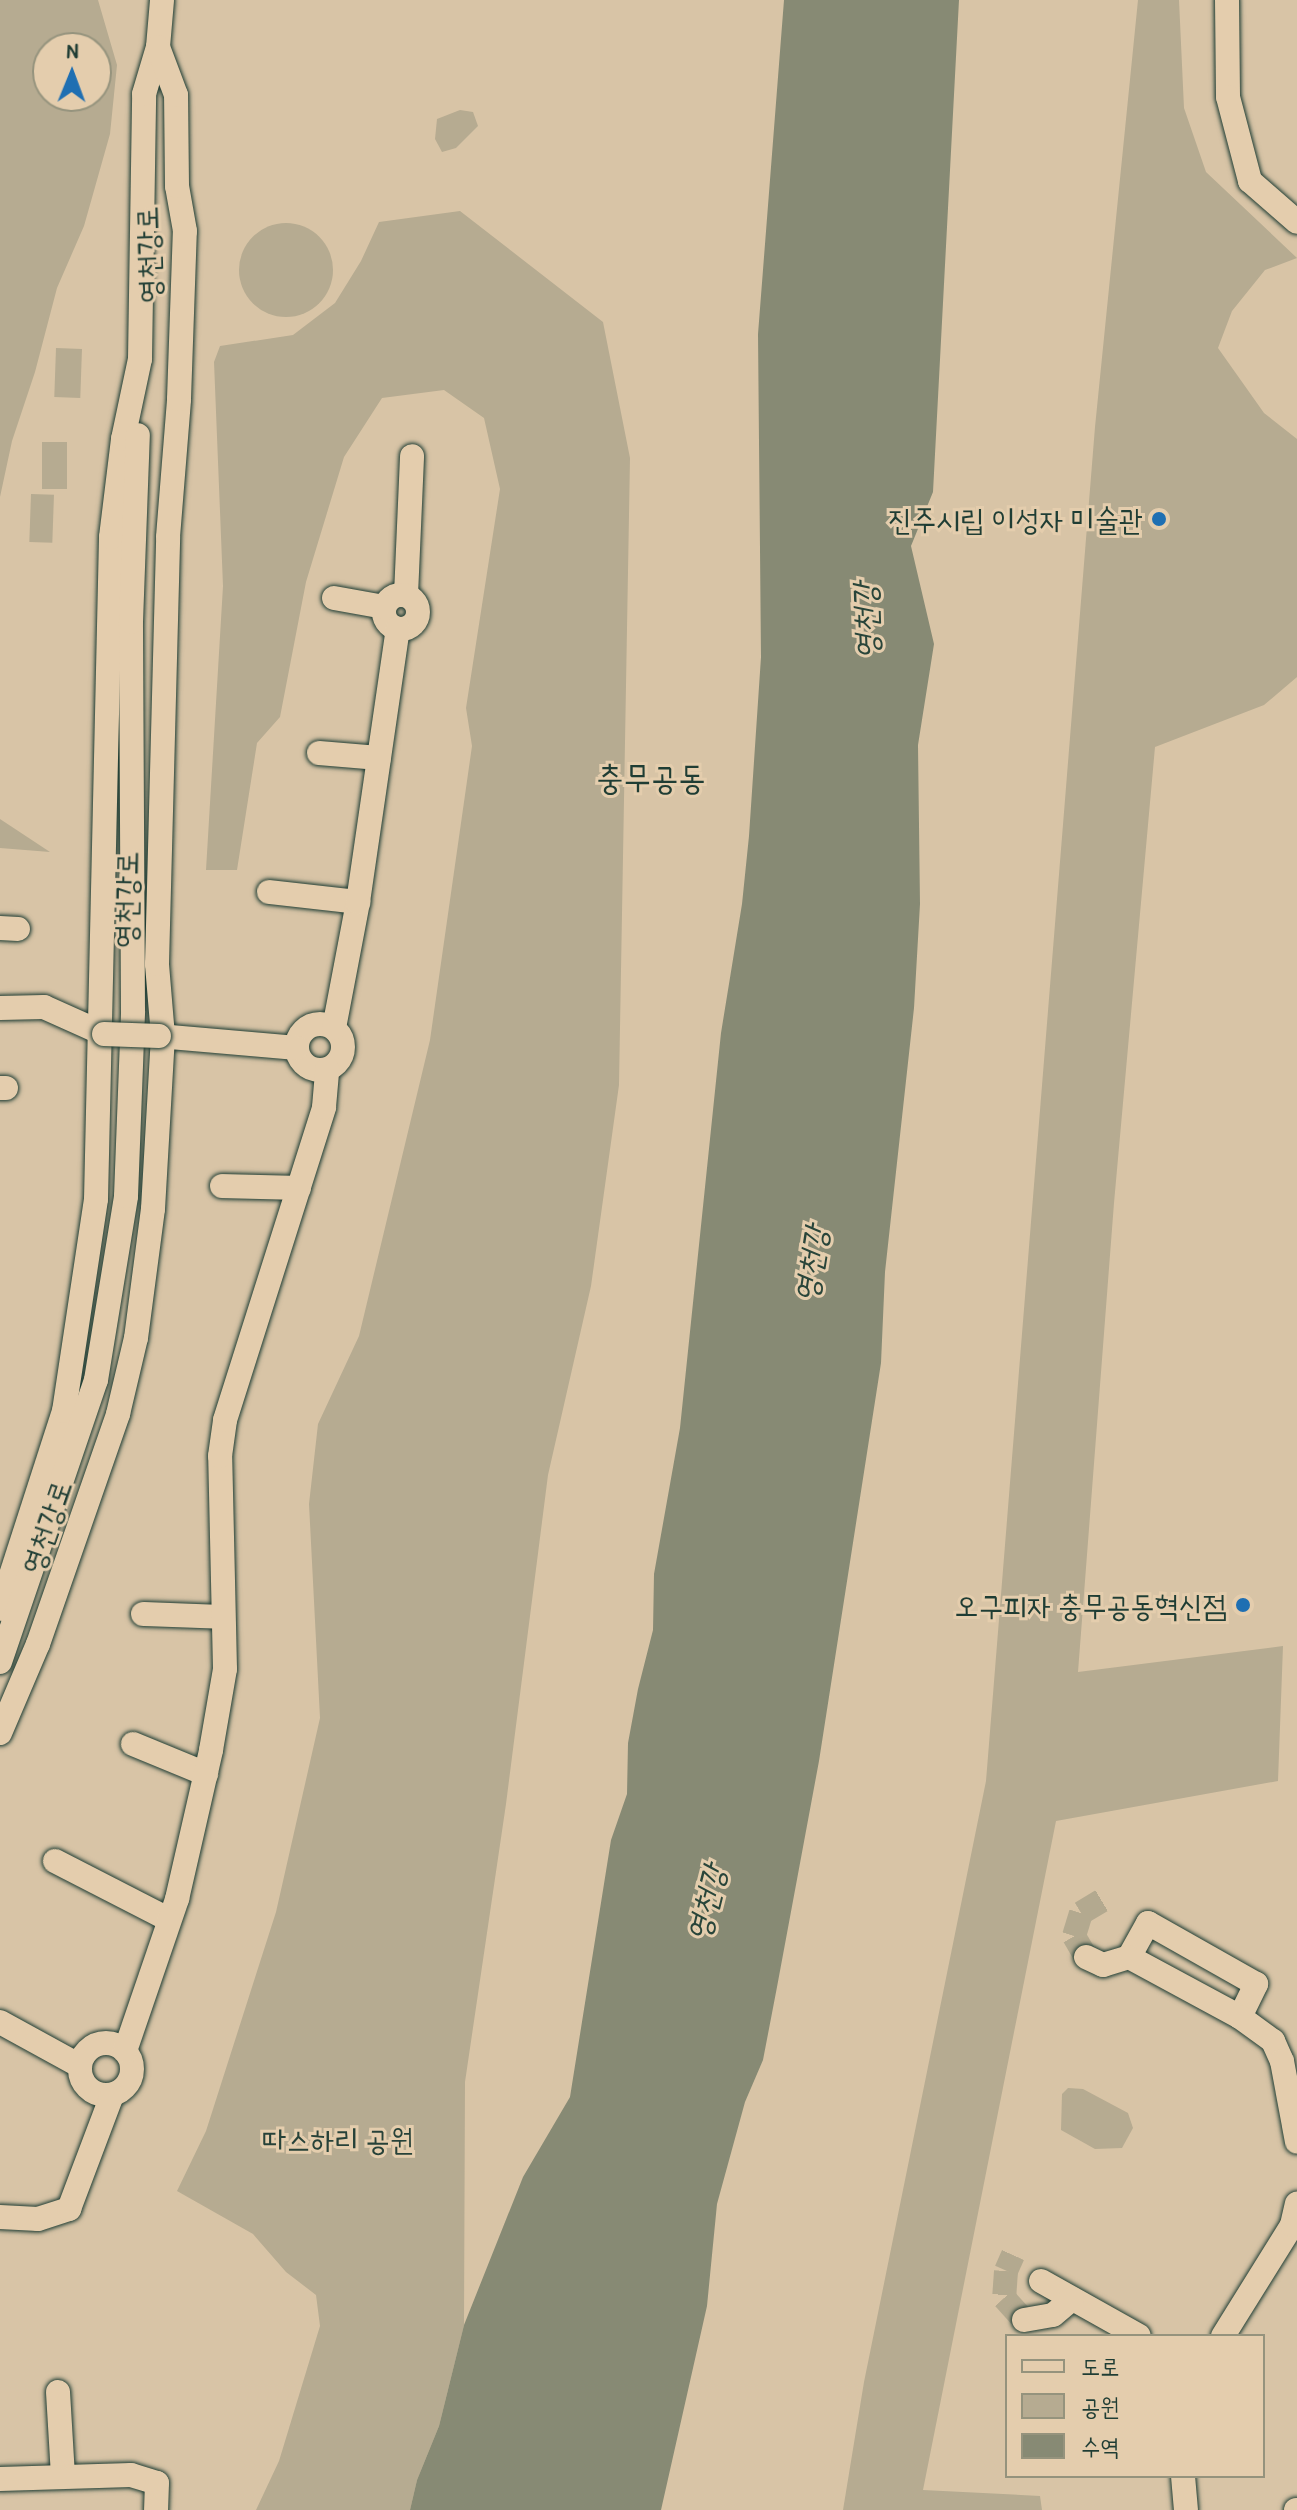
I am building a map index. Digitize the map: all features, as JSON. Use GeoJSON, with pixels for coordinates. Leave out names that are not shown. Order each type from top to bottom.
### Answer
{"type":"FeatureCollection","features":[{"type":"Feature","properties":{"kind":"street","name":"영천강로"},"geometry":{"type":"LineString","coordinates":[[0,1662],[96,1380],[126,1196],[133,1011],[131,622],[140,359],[144,94],[158,47],[162,0]]}},
{"type":"Feature","properties":{"kind":"street"},"geometry":{"type":"LineString","coordinates":[[1227,0],[1228,97],[1250,181],[1297,222]]}},
{"type":"Feature","properties":{"kind":"street","name":"영천강로"},"geometry":{"type":"LineString","coordinates":[[0,1733],[38,1644],[118,1414],[136,1338],[153,1209],[161,1036],[157,964],[168,537],[179,399],[185,231],[177,186],[176,95],[158,47]]}},
{"type":"Feature","properties":{"kind":"street","name":"영천강로"},"geometry":{"type":"LineString","coordinates":[[0,1609],[60,1425],[77,1339],[96,1199],[111,537],[123,439],[140,359]]}},
{"type":"Feature","properties":{"kind":"street"},"geometry":{"type":"LineString","coordinates":[[406,595],[412,456]]}},
{"type":"Feature","properties":{"kind":"street"},"geometry":{"type":"LineString","coordinates":[[395,595],[406,595],[415,602],[417,618],[409,626],[398,629],[386,621],[384,607],[395,595]]}},
{"type":"Feature","properties":{"kind":"street"},"geometry":{"type":"LineString","coordinates":[[334,598],[384,607]]}},
{"type":"Feature","properties":{"kind":"street"},"geometry":{"type":"LineString","coordinates":[[0,2217],[38,2219],[69,2209],[112,2095],[125,2087],[132,2073],[125,2051],[177,1899],[206,1774],[225,1669],[220,1456],[225,1420],[324,1107],[327,1069],[342,1055],[342,1040],[334,1028],[358,902],[398,629]]}},
{"type":"Feature","properties":{"kind":"street"},"geometry":{"type":"LineString","coordinates":[[319,753],[379,758]]}},
{"type":"Feature","properties":{"kind":"street"},"geometry":{"type":"LineString","coordinates":[[269,892],[358,902]]}},
{"type":"Feature","properties":{"kind":"street"},"geometry":{"type":"LineString","coordinates":[[0,1008],[44,1007],[102,1033],[296,1048]]}},
{"type":"Feature","properties":{"kind":"street"},"geometry":{"type":"LineString","coordinates":[[327,1069],[306,1067],[296,1048],[300,1034],[312,1025],[334,1028]]}},
{"type":"Feature","properties":{"kind":"street"},"geometry":{"type":"LineString","coordinates":[[222,1186],[299,1188]]}},
{"type":"Feature","properties":{"kind":"street"},"geometry":{"type":"LineString","coordinates":[[143,1614],[223,1617]]}},
{"type":"Feature","properties":{"kind":"street"},"geometry":{"type":"LineString","coordinates":[[133,1744],[206,1774]]}},
{"type":"Feature","properties":{"kind":"street"},"geometry":{"type":"LineString","coordinates":[[55,1861],[168,1919]]}},
{"type":"Feature","properties":{"kind":"street"},"geometry":{"type":"LineString","coordinates":[[1086,1957],[1103,1965],[1129,1957],[1148,1923],[1256,1984],[1240,2017]]}},
{"type":"Feature","properties":{"kind":"street"},"geometry":{"type":"LineString","coordinates":[[1129,1957],[1240,2017],[1273,2041],[1282,2061],[1297,2142]]}},
{"type":"Feature","properties":{"kind":"street"},"geometry":{"type":"LineString","coordinates":[[0,2022],[80,2066],[89,2089],[112,2095]]}},
{"type":"Feature","properties":{"kind":"street"},"geometry":{"type":"LineString","coordinates":[[80,2066],[94,2046],[110,2043],[125,2051]]}},
{"type":"Feature","properties":{"kind":"street"},"geometry":{"type":"LineString","coordinates":[[1224,2334],[1292,2225],[1297,2204]]}},
{"type":"Feature","properties":{"kind":"street"},"geometry":{"type":"LineString","coordinates":[[1041,2281],[1135,2334]]}},
{"type":"Feature","properties":{"kind":"street"},"geometry":{"type":"LineString","coordinates":[[1024,2320],[1053,2315],[1072,2299]]}},
{"type":"Feature","properties":{"kind":"street"},"geometry":{"type":"LineString","coordinates":[[58,2392],[63,2475]]}},
{"type":"Feature","properties":{"kind":"street"},"geometry":{"type":"LineString","coordinates":[[0,2479],[131,2475],[157,2483],[156,2510]]}},
{"type":"Feature","properties":{"kind":"street"},"geometry":{"type":"LineString","coordinates":[[1183,2478],[1186,2510]]}},
{"type":"Feature","properties":{"kind":"green space"},"geometry":{"type":"Polygon","coordinates":[[[0,0],[98,0],[107,32],[32,32],[32,112],[112,112],[112,48],[117,65],[110,134],[84,226],[57,288],[35,372],[12,441],[0,497],[0,0]]]}},
{"type":"Feature","properties":{"kind":"green space"},"geometry":{"type":"Polygon","coordinates":[[[1138,0],[1179,0],[1184,108],[1206,172],[1297,258],[1265,270],[1232,311],[1218,348],[1264,413],[1297,439],[1297,677],[1264,705],[1155,747],[1114,1203],[1078,1672],[1283,1646],[1278,1781],[1056,1821],[923,2490],[1040,2496],[1042,2510],[843,2510],[864,2382],[986,1781],[1095,427],[1138,0]]]}},
{"type":"Feature","properties":{"kind":"green space"},"geometry":{"type":"Polygon","coordinates":[[[460,110],[473,112],[478,126],[456,148],[442,152],[435,139],[437,119],[460,110]]]}},
{"type":"Feature","properties":{"kind":"green space","name":"따스하리 공원"},"geometry":{"type":"Polygon","coordinates":[[[460,211],[603,322],[630,458],[619,1085],[591,1286],[548,1475],[506,1804],[465,2082],[464,2325],[439,2426],[417,2480],[410,2510],[256,2510],[279,2461],[320,2326],[316,2295],[286,2272],[253,2234],[177,2191],[206,2131],[276,1912],[320,1718],[309,1504],[318,1424],[359,1336],[430,1040],[472,746],[466,708],[500,489],[484,418],[444,390],[382,398],[344,457],[306,582],[280,717],[257,743],[237,870],[206,870],[223,586],[214,362],[220,346],[293,335],[335,303],[361,261],[379,222],[460,211]]]}},
{"type":"Feature","properties":{"kind":"green space"},"geometry":{"type":"Polygon","coordinates":[[[286,223],[304,226],[319,237],[330,252],[333,270],[330,288],[319,303],[304,314],[286,317],[268,314],[253,303],[242,288],[239,270],[242,252],[253,237],[268,226],[286,223]]]}},
{"type":"Feature","properties":{"kind":"green space"},"geometry":{"type":"Polygon","coordinates":[[[56,348],[82,349],[80,398],[54,397],[56,348]]]}},
{"type":"Feature","properties":{"kind":"green space"},"geometry":{"type":"Polygon","coordinates":[[[42,442],[67,442],[67,489],[42,489],[42,442]]]}},
{"type":"Feature","properties":{"kind":"green space"},"geometry":{"type":"Polygon","coordinates":[[[31,494],[54,495],[52,543],[29,542],[31,494]]]}},
{"type":"Feature","properties":{"kind":"green space"},"geometry":{"type":"Polygon","coordinates":[[[0,819],[50,852],[0,848],[0,819]]]}},
{"type":"Feature","properties":{"kind":"green space"},"geometry":{"type":"Polygon","coordinates":[[[1068,2088],[1083,2089],[1128,2113],[1133,2128],[1122,2148],[1095,2149],[1061,2130],[1062,2094],[1068,2088]]]}},
{"type":"Feature","properties":{"kind":"water","name":"영천강"},"geometry":{"type":"Polygon","coordinates":[[[784,0],[959,0],[933,492],[911,546],[934,644],[918,745],[920,904],[914,1008],[885,1272],[881,1363],[819,1761],[763,2060],[745,2102],[717,2204],[707,2306],[661,2510],[410,2510],[417,2480],[439,2426],[464,2325],[523,2177],[570,2097],[611,1840],[627,1794],[628,1743],[653,1630],[654,1574],[680,1428],[721,1033],[742,904],[749,836],[761,657],[758,334],[784,0]]]}},
{"type":"Feature","properties":{"kind":"tunnel"},"geometry":{"type":"LineString","coordinates":[[1086,1957],[1074,1936],[1081,1913],[1104,1899]]}},
{"type":"Feature","properties":{"kind":"tunnel"},"geometry":{"type":"LineString","coordinates":[[1013,2255],[1006,2271],[1004,2298],[1024,2320]]}},
{"type":"Feature","properties":{"kind":"place","name":"진주시립 이성자 미술관"},"geometry":{"type":"Point","coordinates":[1159,519]}},
{"type":"Feature","properties":{"kind":"place","name":"오구피자 충무공동혁신점"},"geometry":{"type":"Point","coordinates":[1243,1605]}},
{"type":"Feature","properties":{"kind":"district","name":"충무공동"},"geometry":{"type":"Point","coordinates":[651,778]}}]}
